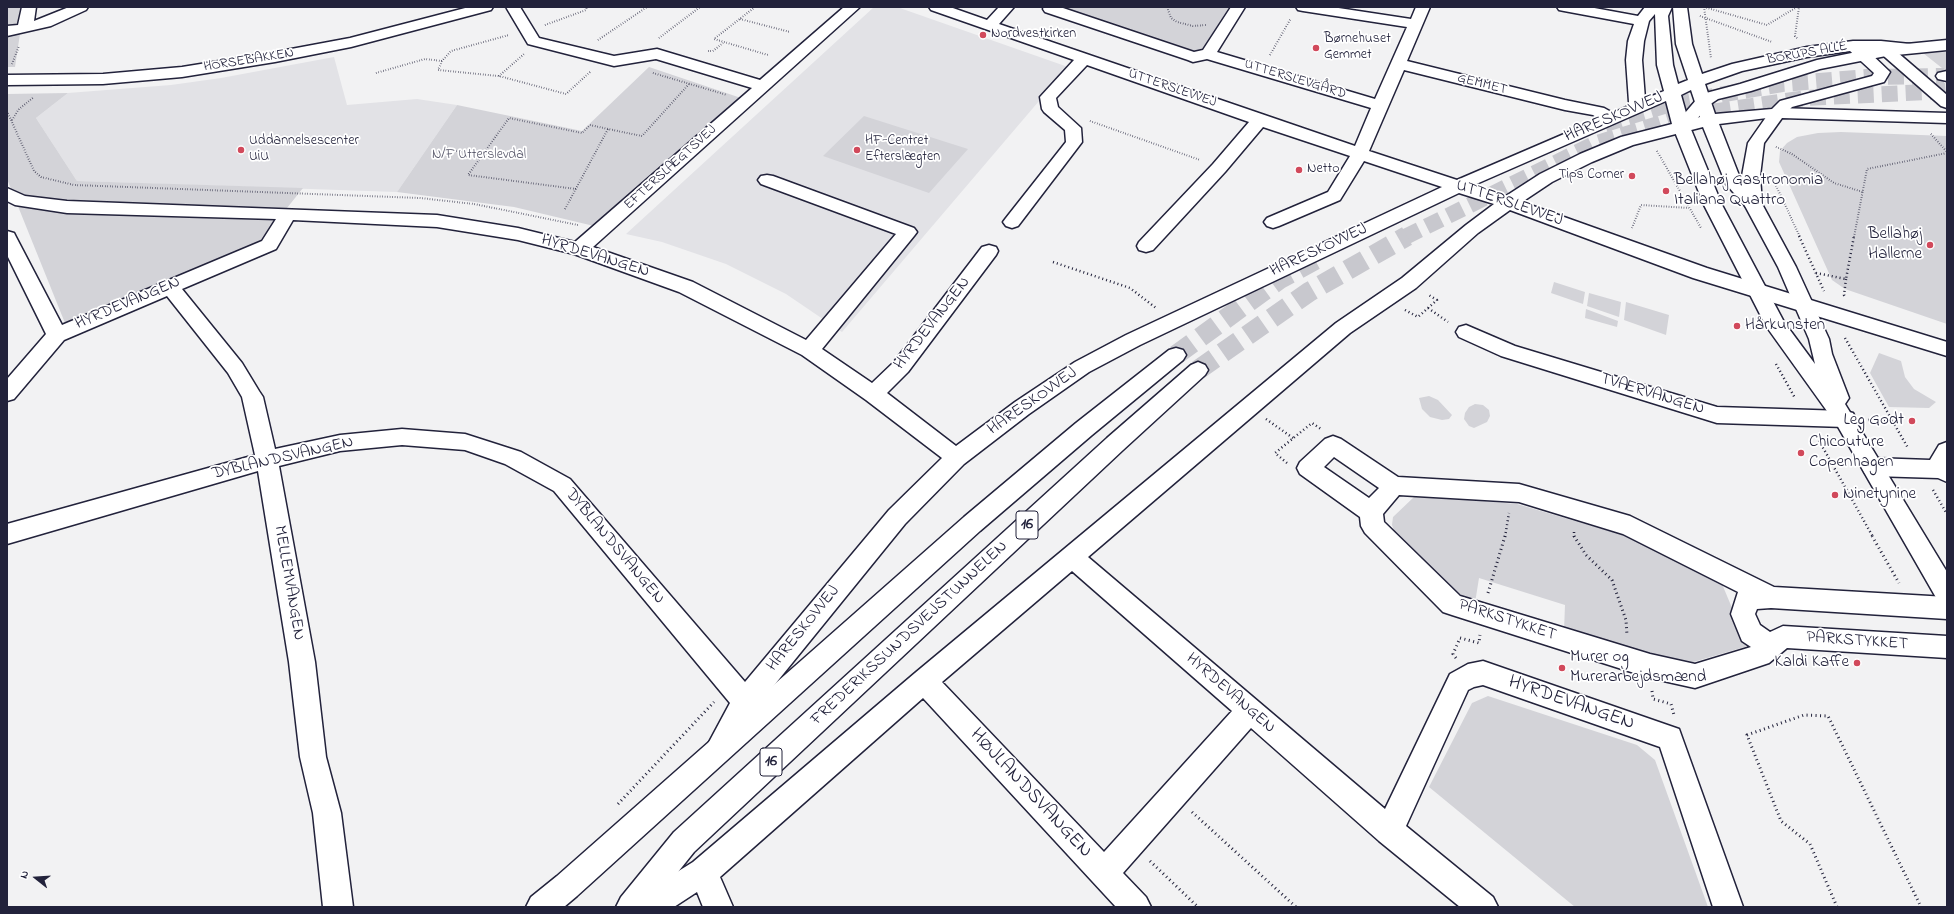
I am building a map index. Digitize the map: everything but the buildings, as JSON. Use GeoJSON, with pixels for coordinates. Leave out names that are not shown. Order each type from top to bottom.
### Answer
{"type":"FeatureCollection","features":[{"type":"Feature","properties":{"kind":"street"},"geometry":{"type":"LineString","coordinates":[[25,28],[29,7]]}},
{"type":"Feature","properties":{"kind":"street"},"geometry":{"type":"LineString","coordinates":[[7,31],[46,23],[81,7]]}},
{"type":"Feature","properties":{"kind":"street","name":"HORSEBAKKEN"},"geometry":{"type":"LineString","coordinates":[[7,80],[103,79],[182,72],[275,57],[351,42],[486,7]]}},
{"type":"Feature","properties":{"kind":"street"},"geometry":{"type":"LineString","coordinates":[[513,7],[526,31],[533,41],[538,43],[614,61],[657,54],[762,86]]}},
{"type":"Feature","properties":{"kind":"street","name":"EFTERSLÆGTSVEJ"},"geometry":{"type":"LineString","coordinates":[[579,249],[853,7]]}},
{"type":"Feature","properties":{"kind":"street","name":"UTTERSLEVVEJ"},"geometry":{"type":"LineString","coordinates":[[936,7],[1260,120],[1459,186],[1758,292],[1947,349]]}},
{"type":"Feature","properties":{"kind":"street"},"geometry":{"type":"LineString","coordinates":[[989,26],[1007,7]]}},
{"type":"Feature","properties":{"kind":"street","name":"UTTERSLEVGÅRD"},"geometry":{"type":"LineString","coordinates":[[1052,7],[1050,9],[1193,57],[1208,54],[1381,106]]}},
{"type":"Feature","properties":{"kind":"street"},"geometry":{"type":"LineString","coordinates":[[1208,54],[1238,7]]}},
{"type":"Feature","properties":{"kind":"street"},"geometry":{"type":"LineString","coordinates":[[1273,222],[1334,196],[1360,153],[1423,7]]}},
{"type":"Feature","properties":{"kind":"street"},"geometry":{"type":"LineString","coordinates":[[1564,7],[1593,10],[1662,31]]}},
{"type":"Feature","properties":{"kind":"street"},"geometry":{"type":"LineString","coordinates":[[1631,111],[1635,109],[1637,102],[1634,51],[1640,25],[1652,7]]}},
{"type":"Feature","properties":{"kind":"street"},"geometry":{"type":"LineString","coordinates":[[1665,7],[1661,16],[1665,65],[1681,127],[1713,205],[1776,326],[1845,419],[1947,594]]}},
{"type":"Feature","properties":{"kind":"street"},"geometry":{"type":"LineString","coordinates":[[1680,7],[1681,33],[1709,120],[1732,180],[1754,204],[1787,267],[1819,338],[1822,354],[1845,419]]}},
{"type":"Feature","properties":{"kind":"street"},"geometry":{"type":"LineString","coordinates":[[1298,10],[1416,24]]}},
{"type":"Feature","properties":{"kind":"street"},"geometry":{"type":"LineString","coordinates":[[1681,127],[1703,102],[1712,96],[1745,88],[1858,51],[1947,45]]}},
{"type":"Feature","properties":{"kind":"street"},"geometry":{"type":"LineString","coordinates":[[1884,49],[1947,104]]}},
{"type":"Feature","properties":{"kind":"street"},"geometry":{"type":"LineString","coordinates":[[1754,204],[1751,176],[1752,154],[1758,138],[1777,113],[1786,104],[1878,79],[1882,72],[1858,51]]}},
{"type":"Feature","properties":{"kind":"street","name":"BORUPS ALLÉ"},"geometry":{"type":"LineString","coordinates":[[1672,93],[1710,76],[1738,67],[1807,52],[1858,51]]}},
{"type":"Feature","properties":{"kind":"street"},"geometry":{"type":"LineString","coordinates":[[1012,222],[1074,142],[1073,128],[1050,109],[1048,97],[1084,59]]}},
{"type":"Feature","properties":{"kind":"street","name":"GEMMET"},"geometry":{"type":"LineString","coordinates":[[1399,64],[1565,105],[1598,111],[1612,120]]}},
{"type":"Feature","properties":{"kind":"street","name":"HARESKOVVEJ"},"geometry":{"type":"LineString","coordinates":[[541,907],[567,886],[717,752],[745,701],[897,517],[956,458],[1022,408],[1082,367],[1167,313],[1459,186],[1494,169],[1612,120],[1672,93]]}},
{"type":"Feature","properties":{"kind":"street","name":"GEMMET"},"geometry":{"type":"LineString","coordinates":[[1565,105],[1576,114],[1589,129]]}},
{"type":"Feature","properties":{"kind":"street"},"geometry":{"type":"LineString","coordinates":[[1709,120],[1777,113],[1947,118]]}},
{"type":"Feature","properties":{"kind":"street"},"geometry":{"type":"LineString","coordinates":[[1146,246],[1219,168],[1260,120]]}},
{"type":"Feature","properties":{"kind":"street","name":"HARESKOVVEJ"},"geometry":{"type":"LineString","coordinates":[[647,907],[703,872],[924,681],[1343,328],[1409,283],[1472,229],[1546,178],[1586,158],[1627,141],[1709,120]]}},
{"type":"Feature","properties":{"kind":"street"},"geometry":{"type":"LineString","coordinates":[[767,180],[908,232],[809,350]]}},
{"type":"Feature","properties":{"kind":"street","name":"HYRDEVANGEN"},"geometry":{"type":"LineString","coordinates":[[12,201],[67,207],[288,214],[437,221],[518,234],[579,249],[686,287],[809,350],[873,394],[956,458]]}},
{"type":"Feature","properties":{"kind":"street","name":"HYRDEVANGEN"},"geometry":{"type":"LineString","coordinates":[[7,237],[57,335],[169,286],[269,245],[288,214]]}},
{"type":"Feature","properties":{"kind":"street","name":"HYRDEVANGEN"},"geometry":{"type":"LineString","coordinates":[[873,394],[901,368],[989,251]]}},
{"type":"Feature","properties":{"kind":"street","name":"MELLEMVANGEN"},"geometry":{"type":"LineString","coordinates":[[169,286],[235,368],[252,397],[267,460],[302,662],[313,757],[327,813],[338,907]]}},
{"type":"Feature","properties":{"kind":"street","name":"TVÆRVANGEN"},"geometry":{"type":"LineString","coordinates":[[1466,332],[1508,351],[1718,415],[1845,419]]}},
{"type":"Feature","properties":{"kind":"street"},"geometry":{"type":"LineString","coordinates":[[7,393],[57,335]]}},
{"type":"Feature","properties":{"kind":"street","name":"16"},"geometry":{"type":"LineString","coordinates":[[717,752],[972,524],[1084,429],[1176,355]]}},
{"type":"Feature","properties":{"kind":"street","name":"FREDERIKSSUNDSVEJSTUNNELEN"},"geometry":{"type":"LineString","coordinates":[[631,907],[684,842],[1115,444],[1198,370]]}},
{"type":"Feature","properties":{"kind":"street","name":"DYBLANDSVANGEN"},"geometry":{"type":"LineString","coordinates":[[7,534],[267,460],[340,443],[402,437],[465,442],[513,458],[562,485],[745,701]]}},
{"type":"Feature","properties":{"kind":"street"},"geometry":{"type":"LineString","coordinates":[[1394,486],[1371,512],[1308,468],[1333,445],[1394,486],[1512,492],[1575,509],[1630,526],[1771,597]]}},
{"type":"Feature","properties":{"kind":"street"},"geometry":{"type":"LineString","coordinates":[[1873,467],[1921,468],[1946,465]]}},
{"type":"Feature","properties":{"kind":"street","name":"PARKSTYKKET"},"geometry":{"type":"LineString","coordinates":[[1371,512],[1373,526],[1440,594],[1452,604],[1630,661],[1695,676],[1760,655],[1783,637],[1947,647]]}},
{"type":"Feature","properties":{"kind":"street","name":"HYRDEVANGEN"},"geometry":{"type":"LineString","coordinates":[[1072,557],[1389,831],[1483,907]]}},
{"type":"Feature","properties":{"kind":"street"},"geometry":{"type":"LineString","coordinates":[[1771,646],[1751,633],[1743,614],[1747,599],[1771,597],[1947,608]]}},
{"type":"Feature","properties":{"kind":"street","name":"HYRDEVANGEN"},"geometry":{"type":"LineString","coordinates":[[1389,831],[1459,682],[1468,676],[1483,673],[1670,738],[1728,907]]}},
{"type":"Feature","properties":{"kind":"street","name":"HØJLANDSVANGEN"},"geometry":{"type":"LineString","coordinates":[[924,681],[1136,907]]}},
{"type":"Feature","properties":{"kind":"street"},"geometry":{"type":"LineString","coordinates":[[1104,873],[1249,711]]}},
{"type":"Feature","properties":{"kind":"street"},"geometry":{"type":"LineString","coordinates":[[703,872],[718,907]]}},
{"type":"Feature","properties":{"kind":"path"},"geometry":{"type":"LineString","coordinates":[[587,7],[586,10],[543,26],[451,51],[442,61],[438,70],[499,76],[566,94],[604,59]]}},
{"type":"Feature","properties":{"kind":"path"},"geometry":{"type":"LineString","coordinates":[[582,53],[647,7]]}},
{"type":"Feature","properties":{"kind":"path"},"geometry":{"type":"LineString","coordinates":[[651,55],[649,46],[700,7]]}},
{"type":"Feature","properties":{"kind":"path"},"geometry":{"type":"LineString","coordinates":[[755,7],[714,39],[768,55]]}},
{"type":"Feature","properties":{"kind":"path"},"geometry":{"type":"LineString","coordinates":[[1167,7],[1171,18],[1177,22],[1193,26],[1210,25],[1224,29]]}},
{"type":"Feature","properties":{"kind":"path"},"geometry":{"type":"LineString","coordinates":[[1711,60],[1704,7],[1767,25],[1798,7]]}},
{"type":"Feature","properties":{"kind":"path"},"geometry":{"type":"LineString","coordinates":[[1798,7],[1795,36],[1800,40]]}},
{"type":"Feature","properties":{"kind":"path"},"geometry":{"type":"LineString","coordinates":[[1262,70],[1298,10]]}},
{"type":"Feature","properties":{"kind":"path"},"geometry":{"type":"LineString","coordinates":[[1700,16],[1776,44]]}},
{"type":"Feature","properties":{"kind":"path"},"geometry":{"type":"LineString","coordinates":[[740,19],[790,32]]}},
{"type":"Feature","properties":{"kind":"path"},"geometry":{"type":"LineString","coordinates":[[12,64],[25,28]]}},
{"type":"Feature","properties":{"kind":"path"},"geometry":{"type":"LineString","coordinates":[[499,76],[538,43]]}},
{"type":"Feature","properties":{"kind":"path"},"geometry":{"type":"LineString","coordinates":[[376,73],[425,59],[442,61]]}},
{"type":"Feature","properties":{"kind":"path"},"geometry":{"type":"LineString","coordinates":[[649,72],[746,100]]}},
{"type":"Feature","properties":{"kind":"path"},"geometry":{"type":"LineString","coordinates":[[12,121],[26,102],[56,80]]}},
{"type":"Feature","properties":{"kind":"path"},"geometry":{"type":"LineString","coordinates":[[576,189],[468,175],[509,118],[582,133],[590,125],[642,136],[689,84]]}},
{"type":"Feature","properties":{"kind":"path"},"geometry":{"type":"LineString","coordinates":[[7,111],[34,171],[41,177],[74,185],[420,198],[474,204],[520,212],[600,231]]}},
{"type":"Feature","properties":{"kind":"path"},"geometry":{"type":"LineString","coordinates":[[1063,119],[1085,119],[1100,123],[1219,168]]}},
{"type":"Feature","properties":{"kind":"path"},"geometry":{"type":"LineString","coordinates":[[565,208],[608,128]]}},
{"type":"Feature","properties":{"kind":"path"},"geometry":{"type":"LineString","coordinates":[[1816,273],[1846,279],[1867,169],[1947,152],[1927,129]]}},
{"type":"Feature","properties":{"kind":"path"},"geometry":{"type":"LineString","coordinates":[[447,148],[445,150],[483,153]]}},
{"type":"Feature","properties":{"kind":"path"},"geometry":{"type":"LineString","coordinates":[[1780,150],[1792,154],[1834,183],[1863,192]]}},
{"type":"Feature","properties":{"kind":"path"},"geometry":{"type":"LineString","coordinates":[[1773,180],[1854,356],[1947,514]]}},
{"type":"Feature","properties":{"kind":"path"},"geometry":{"type":"LineString","coordinates":[[1625,246],[1641,205],[1689,208]]}},
{"type":"Feature","properties":{"kind":"path"},"geometry":{"type":"LineString","coordinates":[[1053,262],[1130,288],[1167,313]]}},
{"type":"Feature","properties":{"kind":"path"},"geometry":{"type":"LineString","coordinates":[[1422,313],[1433,304]]}},
{"type":"Feature","properties":{"kind":"path"},"geometry":{"type":"LineString","coordinates":[[1156,307],[1167,313]]}},
{"type":"Feature","properties":{"kind":"path"},"geometry":{"type":"LineString","coordinates":[[1150,310],[1156,307]]}},
{"type":"Feature","properties":{"kind":"path"},"geometry":{"type":"LineString","coordinates":[[1428,308],[1466,332]]}},
{"type":"Feature","properties":{"kind":"path"},"geometry":{"type":"LineString","coordinates":[[1807,418],[1912,606]]}},
{"type":"Feature","properties":{"kind":"path"},"geometry":{"type":"LineString","coordinates":[[1278,451],[1307,426]]}},
{"type":"Feature","properties":{"kind":"path"},"geometry":{"type":"LineString","coordinates":[[1282,430],[1293,438]]}},
{"type":"Feature","properties":{"kind":"path"},"geometry":{"type":"LineString","coordinates":[[1483,614],[1492,576],[1505,537],[1512,492]]}},
{"type":"Feature","properties":{"kind":"path"},"geometry":{"type":"LineString","coordinates":[[1575,509],[1574,537],[1586,555],[1612,580],[1626,620],[1630,661]]}},
{"type":"Feature","properties":{"kind":"path"},"geometry":{"type":"LineString","coordinates":[[1456,647],[1460,638],[1479,643]]}},
{"type":"Feature","properties":{"kind":"path"},"geometry":{"type":"LineString","coordinates":[[614,808],[731,684]]}},
{"type":"Feature","properties":{"kind":"path"},"geometry":{"type":"LineString","coordinates":[[1653,699],[1671,704],[1675,717]]}},
{"type":"Feature","properties":{"kind":"path"},"geometry":{"type":"LineString","coordinates":[[1837,907],[1810,844],[1781,821],[1747,735],[1804,715],[1828,716],[1921,907]]}},
{"type":"Feature","properties":{"kind":"path"},"geometry":{"type":"LineString","coordinates":[[1174,795],[1296,907]]}},
{"type":"Feature","properties":{"kind":"path"},"geometry":{"type":"LineString","coordinates":[[1131,842],[1198,907]]}},
{"type":"Feature","properties":{"kind":"shaded area","name":"HF-Centret Efterslægten"},"geometry":{"type":"Polygon","coordinates":[[[874,7],[897,7],[1068,67],[842,332],[786,294],[726,264],[662,242],[626,234],[874,7]]]}},
{"type":"Feature","properties":{"kind":"shaded area","name":"Uddannelsescenter UiU"},"geometry":{"type":"Polygon","coordinates":[[[334,57],[347,105],[417,99],[457,105],[397,192],[77,181],[36,118],[68,93],[171,85],[221,78],[334,57]]]}},
{"type":"Feature","properties":{"kind":"green space"},"geometry":{"type":"Polygon","coordinates":[[[7,7],[24,7],[15,67],[7,67],[7,7]]]}},
{"type":"Feature","properties":{"kind":"green space"},"geometry":{"type":"Polygon","coordinates":[[[1062,7],[1229,7],[1201,52],[1193,54],[1065,10],[1062,7]]]}},
{"type":"Feature","properties":{"kind":"green space"},"geometry":{"type":"Polygon","coordinates":[[[1947,52],[1947,72],[1923,53],[1947,52]]]}},
{"type":"Feature","properties":{"kind":"green space","name":"N/F Utterslevdal"},"geometry":{"type":"Polygon","coordinates":[[[649,67],[741,98],[594,226],[514,207],[397,192],[457,105],[582,131],[649,67]]]}},
{"type":"Feature","properties":{"kind":"green space"},"geometry":{"type":"Polygon","coordinates":[[[68,93],[36,118],[77,181],[303,188],[259,243],[65,323],[7,179],[7,94],[68,93]]]}},
{"type":"Feature","properties":{"kind":"green space"},"geometry":{"type":"Polygon","coordinates":[[[864,116],[968,149],[929,193],[823,156],[864,116]]]}},
{"type":"Feature","properties":{"kind":"green space"},"geometry":{"type":"Polygon","coordinates":[[[1841,132],[1947,136],[1947,324],[1845,289],[1832,280],[1779,162],[1780,151],[1787,143],[1797,137],[1818,133],[1841,132]]]}},
{"type":"Feature","properties":{"kind":"green space"},"geometry":{"type":"Polygon","coordinates":[[[1554,282],[1585,292],[1583,304],[1551,293],[1554,282]]]}},
{"type":"Feature","properties":{"kind":"green space"},"geometry":{"type":"Polygon","coordinates":[[[1589,293],[1621,302],[1619,317],[1587,306],[1589,293]]]}},
{"type":"Feature","properties":{"kind":"green space"},"geometry":{"type":"Polygon","coordinates":[[[1626,302],[1669,315],[1666,335],[1624,320],[1626,302]]]}},
{"type":"Feature","properties":{"kind":"green space"},"geometry":{"type":"Polygon","coordinates":[[[1586,309],[1618,321],[1617,327],[1585,318],[1586,309]]]}},
{"type":"Feature","properties":{"kind":"green space"},"geometry":{"type":"Polygon","coordinates":[[[1879,353],[1901,361],[1905,377],[1914,389],[1936,402],[1929,408],[1889,407],[1870,373],[1879,353]]]}},
{"type":"Feature","properties":{"kind":"green space"},"geometry":{"type":"Polygon","coordinates":[[[1429,396],[1438,400],[1452,415],[1449,419],[1442,420],[1430,417],[1422,409],[1419,398],[1429,396]]]}},
{"type":"Feature","properties":{"kind":"green space"},"geometry":{"type":"Polygon","coordinates":[[[1475,404],[1483,405],[1489,410],[1490,416],[1487,422],[1474,428],[1469,426],[1464,419],[1465,413],[1469,407],[1475,404]]]}},
{"type":"Feature","properties":{"kind":"green space"},"geometry":{"type":"Polygon","coordinates":[[[1422,496],[1517,504],[1630,537],[1722,584],[1748,646],[1690,663],[1671,662],[1564,631],[1565,605],[1479,578],[1475,603],[1450,588],[1395,533],[1392,525],[1393,517],[1414,497],[1422,496]]]}},
{"type":"Feature","properties":{"kind":"green space"},"geometry":{"type":"Polygon","coordinates":[[[1488,696],[1637,745],[1655,760],[1708,907],[1575,907],[1429,787],[1472,703],[1488,696]]]}},
{"type":"Feature","properties":{"kind":"tunnel"},"geometry":{"type":"LineString","coordinates":[[1605,124],[1674,103],[1782,84],[1867,77],[1944,76]]}},
{"type":"Feature","properties":{"kind":"tunnel"},"geometry":{"type":"LineString","coordinates":[[1407,236],[1594,144],[1684,116],[1806,98],[1947,91]]}},
{"type":"Feature","properties":{"kind":"tunnel"},"geometry":{"type":"LineString","coordinates":[[1198,370],[1309,292],[1407,236]]}},
{"type":"Feature","properties":{"kind":"tunnel"},"geometry":{"type":"LineString","coordinates":[[1176,355],[1280,279],[1315,260]]}},
{"type":"Feature","properties":{"kind":"place","name":"Nordvestkirken"},"geometry":{"type":"Point","coordinates":[983,35]}},
{"type":"Feature","properties":{"kind":"place","name":"Børnehuset Gemmet"},"geometry":{"type":"Point","coordinates":[1316,48]}},
{"type":"Feature","properties":{"kind":"place","name":"Uddannelsescenter UiU"},"geometry":{"type":"Point","coordinates":[241,150]}},
{"type":"Feature","properties":{"kind":"place","name":"HF-Centret Efterslægten"},"geometry":{"type":"Point","coordinates":[857,150]}},
{"type":"Feature","properties":{"kind":"place","name":"Netto"},"geometry":{"type":"Point","coordinates":[1299,170]}},
{"type":"Feature","properties":{"kind":"place","name":"Tips Corner"},"geometry":{"type":"Point","coordinates":[1632,176]}},
{"type":"Feature","properties":{"kind":"place","name":"Bellahøj Gastronomia Italiana Quattro"},"geometry":{"type":"Point","coordinates":[1666,191]}},
{"type":"Feature","properties":{"kind":"place","name":"Bellahøj Hallerne"},"geometry":{"type":"Point","coordinates":[1930,245]}},
{"type":"Feature","properties":{"kind":"place","name":"Hårkunsten"},"geometry":{"type":"Point","coordinates":[1737,326]}},
{"type":"Feature","properties":{"kind":"place","name":"Leg Godt"},"geometry":{"type":"Point","coordinates":[1912,421]}},
{"type":"Feature","properties":{"kind":"place","name":"Chicouture Copenhagen"},"geometry":{"type":"Point","coordinates":[1801,453]}},
{"type":"Feature","properties":{"kind":"place","name":"Ninetynine"},"geometry":{"type":"Point","coordinates":[1835,495]}},
{"type":"Feature","properties":{"kind":"place","name":"Kaldi Kaffe"},"geometry":{"type":"Point","coordinates":[1857,663]}},
{"type":"Feature","properties":{"kind":"place","name":"Murer og Murerarbejdsmænd"},"geometry":{"type":"Point","coordinates":[1562,668]}}]}
